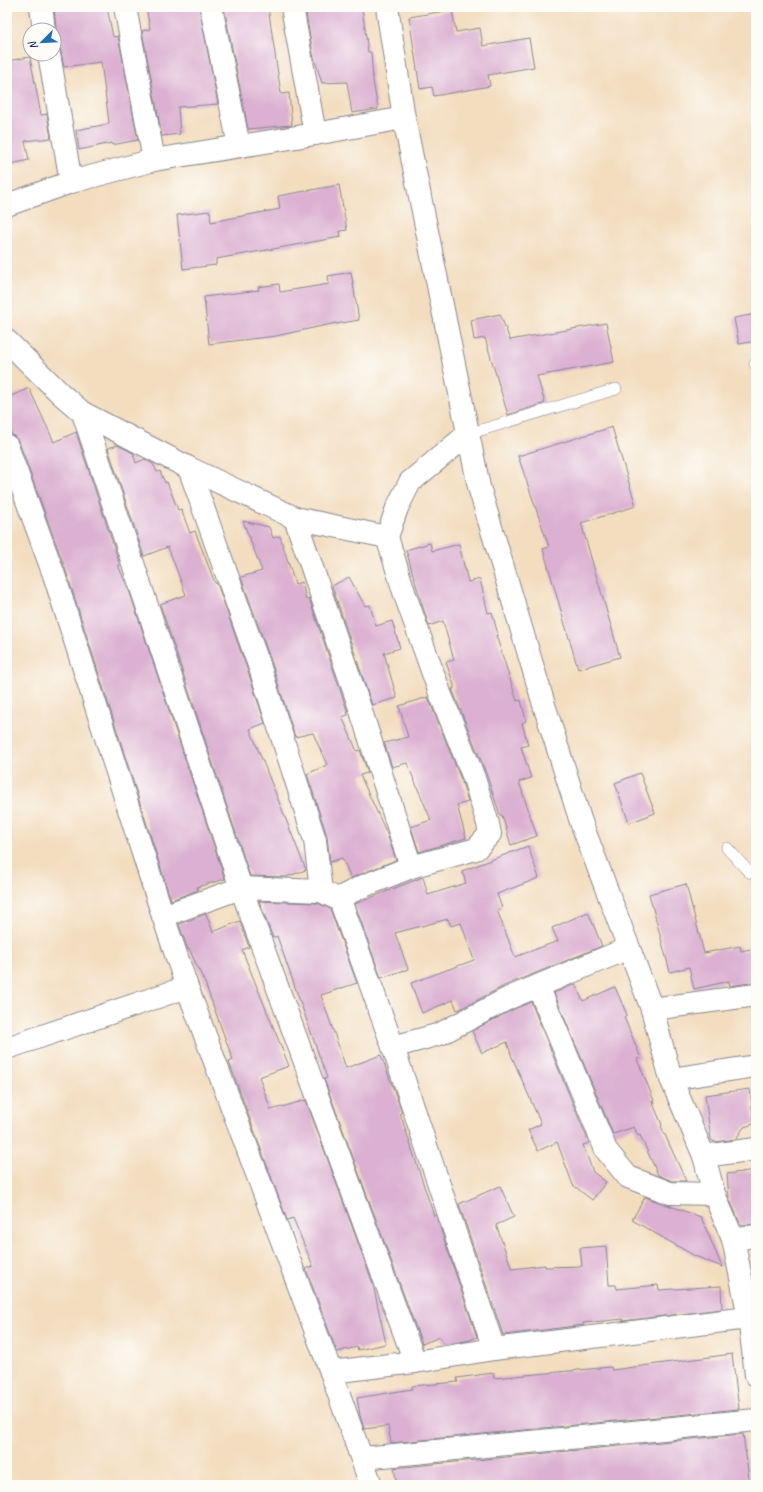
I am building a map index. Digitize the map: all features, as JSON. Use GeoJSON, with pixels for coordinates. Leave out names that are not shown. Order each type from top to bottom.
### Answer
{"type":"FeatureCollection","features":[{"type":"Feature","properties":{"kind":"street"},"geometry":{"type":"LineString","coordinates":[[40,7],[43,22]]}},
{"type":"Feature","properties":{"kind":"street"},"geometry":{"type":"LineString","coordinates":[[125,7],[154,160]]}},
{"type":"Feature","properties":{"kind":"street"},"geometry":{"type":"LineString","coordinates":[[211,7],[239,146]]}},
{"type":"Feature","properties":{"kind":"street"},"geometry":{"type":"LineString","coordinates":[[292,7],[315,134]]}},
{"type":"Feature","properties":{"kind":"street"},"geometry":{"type":"LineString","coordinates":[[387,7],[404,118],[479,487],[545,708],[581,822],[652,1009],[671,1079],[704,1156],[714,1194],[733,1239],[752,1317],[756,1375]]}},
{"type":"Feature","properties":{"kind":"street"},"geometry":{"type":"LineString","coordinates":[[50,62],[71,182]]}},
{"type":"Feature","properties":{"kind":"street"},"geometry":{"type":"LineString","coordinates":[[7,205],[71,182],[154,160],[404,118]]}},
{"type":"Feature","properties":{"kind":"street"},"geometry":{"type":"LineString","coordinates":[[7,341],[62,395],[83,413],[188,468],[296,518],[387,537]]}},
{"type":"Feature","properties":{"kind":"street"},"geometry":{"type":"LineString","coordinates":[[83,413],[241,888],[415,1362]]}},
{"type":"Feature","properties":{"kind":"street"},"geometry":{"type":"LineString","coordinates":[[162,916],[241,888],[331,896],[345,895],[361,886],[411,867],[476,849],[490,834],[474,778],[440,693],[405,595],[387,537],[397,508],[410,482],[468,434]]}},
{"type":"Feature","properties":{"kind":"street"},"geometry":{"type":"LineString","coordinates":[[7,446],[54,575],[162,916],[187,987],[363,1458],[371,1485]]}},
{"type":"Feature","properties":{"kind":"street"},"geometry":{"type":"LineString","coordinates":[[188,468],[260,668],[315,840],[331,896],[393,1047],[494,1349]]}},
{"type":"Feature","properties":{"kind":"street"},"geometry":{"type":"LineString","coordinates":[[296,518],[360,708],[411,867]]}},
{"type":"Feature","properties":{"kind":"street"},"geometry":{"type":"LineString","coordinates":[[393,1047],[440,1034],[488,1008],[630,948]]}},
{"type":"Feature","properties":{"kind":"street"},"geometry":{"type":"LineString","coordinates":[[538,986],[606,1150],[628,1177],[670,1193],[714,1194]]}},
{"type":"Feature","properties":{"kind":"street"},"geometry":{"type":"LineString","coordinates":[[7,1048],[187,987]]}},
{"type":"Feature","properties":{"kind":"street"},"geometry":{"type":"LineString","coordinates":[[652,1009],[756,995]]}},
{"type":"Feature","properties":{"kind":"street"},"geometry":{"type":"LineString","coordinates":[[671,1079],[756,1066]]}},
{"type":"Feature","properties":{"kind":"street"},"geometry":{"type":"LineString","coordinates":[[704,1156],[756,1149]]}},
{"type":"Feature","properties":{"kind":"street"},"geometry":{"type":"LineString","coordinates":[[733,1239],[756,1236]]}},
{"type":"Feature","properties":{"kind":"street"},"geometry":{"type":"LineString","coordinates":[[331,1372],[415,1362],[494,1349],[752,1317]]}},
{"type":"Feature","properties":{"kind":"street"},"geometry":{"type":"LineString","coordinates":[[363,1458],[756,1420]]}},
{"type":"Feature","properties":{"kind":"lane"},"geometry":{"type":"LineString","coordinates":[[468,434],[616,390]]}},
{"type":"Feature","properties":{"kind":"lane"},"geometry":{"type":"LineString","coordinates":[[727,848],[749,872],[756,874]]}},
{"type":"Feature","properties":{"kind":"building"},"geometry":{"type":"Polygon","coordinates":[[[54,7],[107,7],[113,37],[118,36],[138,140],[112,145],[112,143],[79,150],[76,130],[108,124],[109,122],[101,62],[64,67],[62,57],[62,22],[55,22],[54,7]]]}},
{"type":"Feature","properties":{"kind":"building"},"geometry":{"type":"Polygon","coordinates":[[[146,7],[199,7],[218,104],[178,107],[180,134],[162,136],[142,31],[150,29],[146,7]]]}},
{"type":"Feature","properties":{"kind":"building"},"geometry":{"type":"Polygon","coordinates":[[[224,7],[268,7],[281,94],[289,93],[292,125],[248,129],[224,7]]]}},
{"type":"Feature","properties":{"kind":"building"},"geometry":{"type":"Polygon","coordinates":[[[305,7],[362,7],[368,52],[371,52],[373,81],[378,109],[352,113],[347,82],[322,83],[313,54],[305,7]]]}},
{"type":"Feature","properties":{"kind":"building"},"geometry":{"type":"Polygon","coordinates":[[[452,10],[456,32],[480,28],[483,46],[529,38],[534,67],[488,75],[490,86],[434,96],[432,87],[420,89],[409,17],[452,10]]]}},
{"type":"Feature","properties":{"kind":"building"},"geometry":{"type":"Polygon","coordinates":[[[22,58],[22,62],[31,62],[41,115],[47,114],[51,138],[25,141],[29,160],[7,165],[7,61],[22,58]]]}},
{"type":"Feature","properties":{"kind":"building"},"geometry":{"type":"Polygon","coordinates":[[[339,185],[347,230],[340,231],[341,237],[216,259],[216,265],[183,269],[177,215],[210,211],[211,222],[280,209],[278,196],[339,185]]]}},
{"type":"Feature","properties":{"kind":"building"},"geometry":{"type":"Polygon","coordinates":[[[351,272],[359,320],[336,323],[276,336],[209,344],[204,297],[259,290],[258,287],[279,284],[280,292],[329,284],[328,276],[351,272]]]}},
{"type":"Feature","properties":{"kind":"building"},"geometry":{"type":"Polygon","coordinates":[[[500,314],[510,340],[606,323],[614,362],[537,376],[545,403],[508,415],[485,338],[474,340],[471,320],[500,314]]]}},
{"type":"Feature","properties":{"kind":"building"},"geometry":{"type":"Polygon","coordinates":[[[756,314],[756,341],[739,344],[734,318],[756,314]]]}},
{"type":"Feature","properties":{"kind":"building"},"geometry":{"type":"Polygon","coordinates":[[[29,388],[54,442],[76,432],[120,565],[118,565],[130,593],[225,879],[197,887],[198,890],[171,900],[66,571],[19,442],[12,435],[7,425],[7,398],[29,388]]]}},
{"type":"Feature","properties":{"kind":"building"},"geometry":{"type":"Polygon","coordinates":[[[612,427],[636,506],[581,523],[620,657],[578,669],[543,549],[549,547],[518,456],[612,427]]]}},
{"type":"Feature","properties":{"kind":"building"},"geometry":{"type":"Polygon","coordinates":[[[118,445],[133,453],[136,463],[145,459],[153,464],[157,472],[160,471],[165,483],[167,482],[178,510],[181,509],[190,533],[195,531],[215,583],[217,583],[265,723],[250,729],[306,870],[286,877],[250,876],[160,604],[186,595],[168,547],[144,556],[108,448],[118,445]]]}},
{"type":"Feature","properties":{"kind":"building"},"geometry":{"type":"Polygon","coordinates":[[[243,521],[269,527],[273,538],[280,536],[295,584],[302,582],[306,600],[309,598],[348,713],[348,715],[342,717],[357,751],[360,750],[368,773],[360,775],[387,834],[396,860],[351,878],[342,858],[330,862],[327,836],[307,774],[327,765],[313,733],[295,737],[272,664],[241,577],[262,571],[243,521]]]}},
{"type":"Feature","properties":{"kind":"building"},"geometry":{"type":"Polygon","coordinates":[[[430,543],[432,551],[459,544],[468,582],[480,579],[488,613],[492,612],[498,635],[496,635],[517,701],[521,700],[526,721],[522,723],[528,745],[521,747],[531,778],[519,782],[537,836],[511,845],[502,815],[500,815],[486,773],[452,689],[454,689],[454,685],[446,662],[454,660],[443,621],[429,626],[406,550],[430,543]]]}},
{"type":"Feature","properties":{"kind":"building"},"geometry":{"type":"Polygon","coordinates":[[[349,577],[365,606],[370,605],[376,626],[392,621],[400,648],[384,653],[397,698],[372,705],[332,586],[349,577]]]}},
{"type":"Feature","properties":{"kind":"building"},"geometry":{"type":"Polygon","coordinates":[[[428,697],[462,782],[468,802],[457,805],[466,838],[419,852],[411,827],[431,820],[407,763],[392,767],[384,743],[408,737],[399,706],[428,697]]]}},
{"type":"Feature","properties":{"kind":"building"},"geometry":{"type":"Polygon","coordinates":[[[640,773],[655,813],[629,823],[615,783],[640,773]]]}},
{"type":"Feature","properties":{"kind":"building"},"geometry":{"type":"Polygon","coordinates":[[[528,846],[539,878],[497,894],[502,908],[497,910],[515,957],[558,941],[552,928],[588,912],[602,946],[504,986],[457,1010],[453,1000],[422,1013],[411,983],[474,960],[461,923],[451,926],[448,919],[395,933],[408,969],[381,978],[355,904],[423,877],[428,895],[466,883],[462,871],[528,846]]]}},
{"type":"Feature","properties":{"kind":"building"},"geometry":{"type":"Polygon","coordinates":[[[686,884],[704,953],[740,946],[741,951],[756,948],[756,982],[730,986],[729,981],[694,989],[689,967],[670,972],[649,894],[686,884]]]}},
{"type":"Feature","properties":{"kind":"building"},"geometry":{"type":"Polygon","coordinates":[[[259,901],[318,903],[330,909],[357,983],[321,995],[346,1068],[381,1055],[402,1112],[400,1113],[434,1216],[436,1215],[477,1337],[470,1340],[444,1345],[440,1337],[422,1344],[324,1079],[327,1078],[277,936],[273,938],[259,901]]]}},
{"type":"Feature","properties":{"kind":"building"},"geometry":{"type":"Polygon","coordinates":[[[206,914],[213,932],[240,921],[249,947],[242,950],[289,1066],[259,1077],[271,1110],[306,1100],[373,1284],[386,1344],[358,1350],[357,1347],[337,1352],[306,1269],[313,1266],[293,1218],[287,1220],[229,1062],[233,1060],[205,983],[189,949],[188,950],[179,924],[206,914]]]}},
{"type":"Feature","properties":{"kind":"building"},"geometry":{"type":"Polygon","coordinates":[[[575,984],[583,1001],[615,987],[627,1015],[624,1017],[641,1058],[637,1059],[655,1103],[652,1101],[662,1125],[661,1126],[686,1181],[672,1181],[658,1175],[640,1135],[638,1136],[634,1127],[613,1134],[554,993],[575,984]]]}},
{"type":"Feature","properties":{"kind":"building"},"geometry":{"type":"Polygon","coordinates":[[[531,1002],[589,1143],[583,1145],[593,1172],[606,1182],[592,1200],[573,1185],[557,1142],[538,1151],[528,1130],[541,1124],[507,1042],[482,1053],[472,1031],[514,1009],[531,1002]]]}},
{"type":"Feature","properties":{"kind":"building"},"geometry":{"type":"Polygon","coordinates":[[[750,1089],[754,1124],[744,1127],[736,1139],[715,1142],[711,1140],[705,1095],[750,1089]]]}},
{"type":"Feature","properties":{"kind":"building"},"geometry":{"type":"Polygon","coordinates":[[[756,1170],[756,1224],[741,1225],[729,1198],[727,1174],[756,1170]]]}},
{"type":"Feature","properties":{"kind":"building"},"geometry":{"type":"Polygon","coordinates":[[[500,1186],[514,1217],[496,1225],[512,1269],[545,1265],[545,1267],[582,1266],[580,1248],[606,1246],[609,1285],[616,1285],[617,1289],[658,1285],[659,1290],[721,1286],[722,1309],[623,1321],[623,1319],[583,1323],[584,1325],[503,1335],[459,1204],[500,1186]]]}},
{"type":"Feature","properties":{"kind":"building"},"geometry":{"type":"Polygon","coordinates":[[[645,1197],[701,1217],[722,1267],[695,1256],[632,1220],[645,1197]]]}},
{"type":"Feature","properties":{"kind":"building"},"geometry":{"type":"Polygon","coordinates":[[[732,1354],[739,1409],[391,1443],[388,1426],[364,1429],[357,1398],[412,1389],[412,1386],[458,1382],[457,1378],[493,1373],[494,1378],[611,1367],[612,1370],[732,1354]]]}},
{"type":"Feature","properties":{"kind":"building"},"geometry":{"type":"Polygon","coordinates":[[[743,1434],[750,1485],[397,1485],[394,1468],[743,1434]]]}}]}
